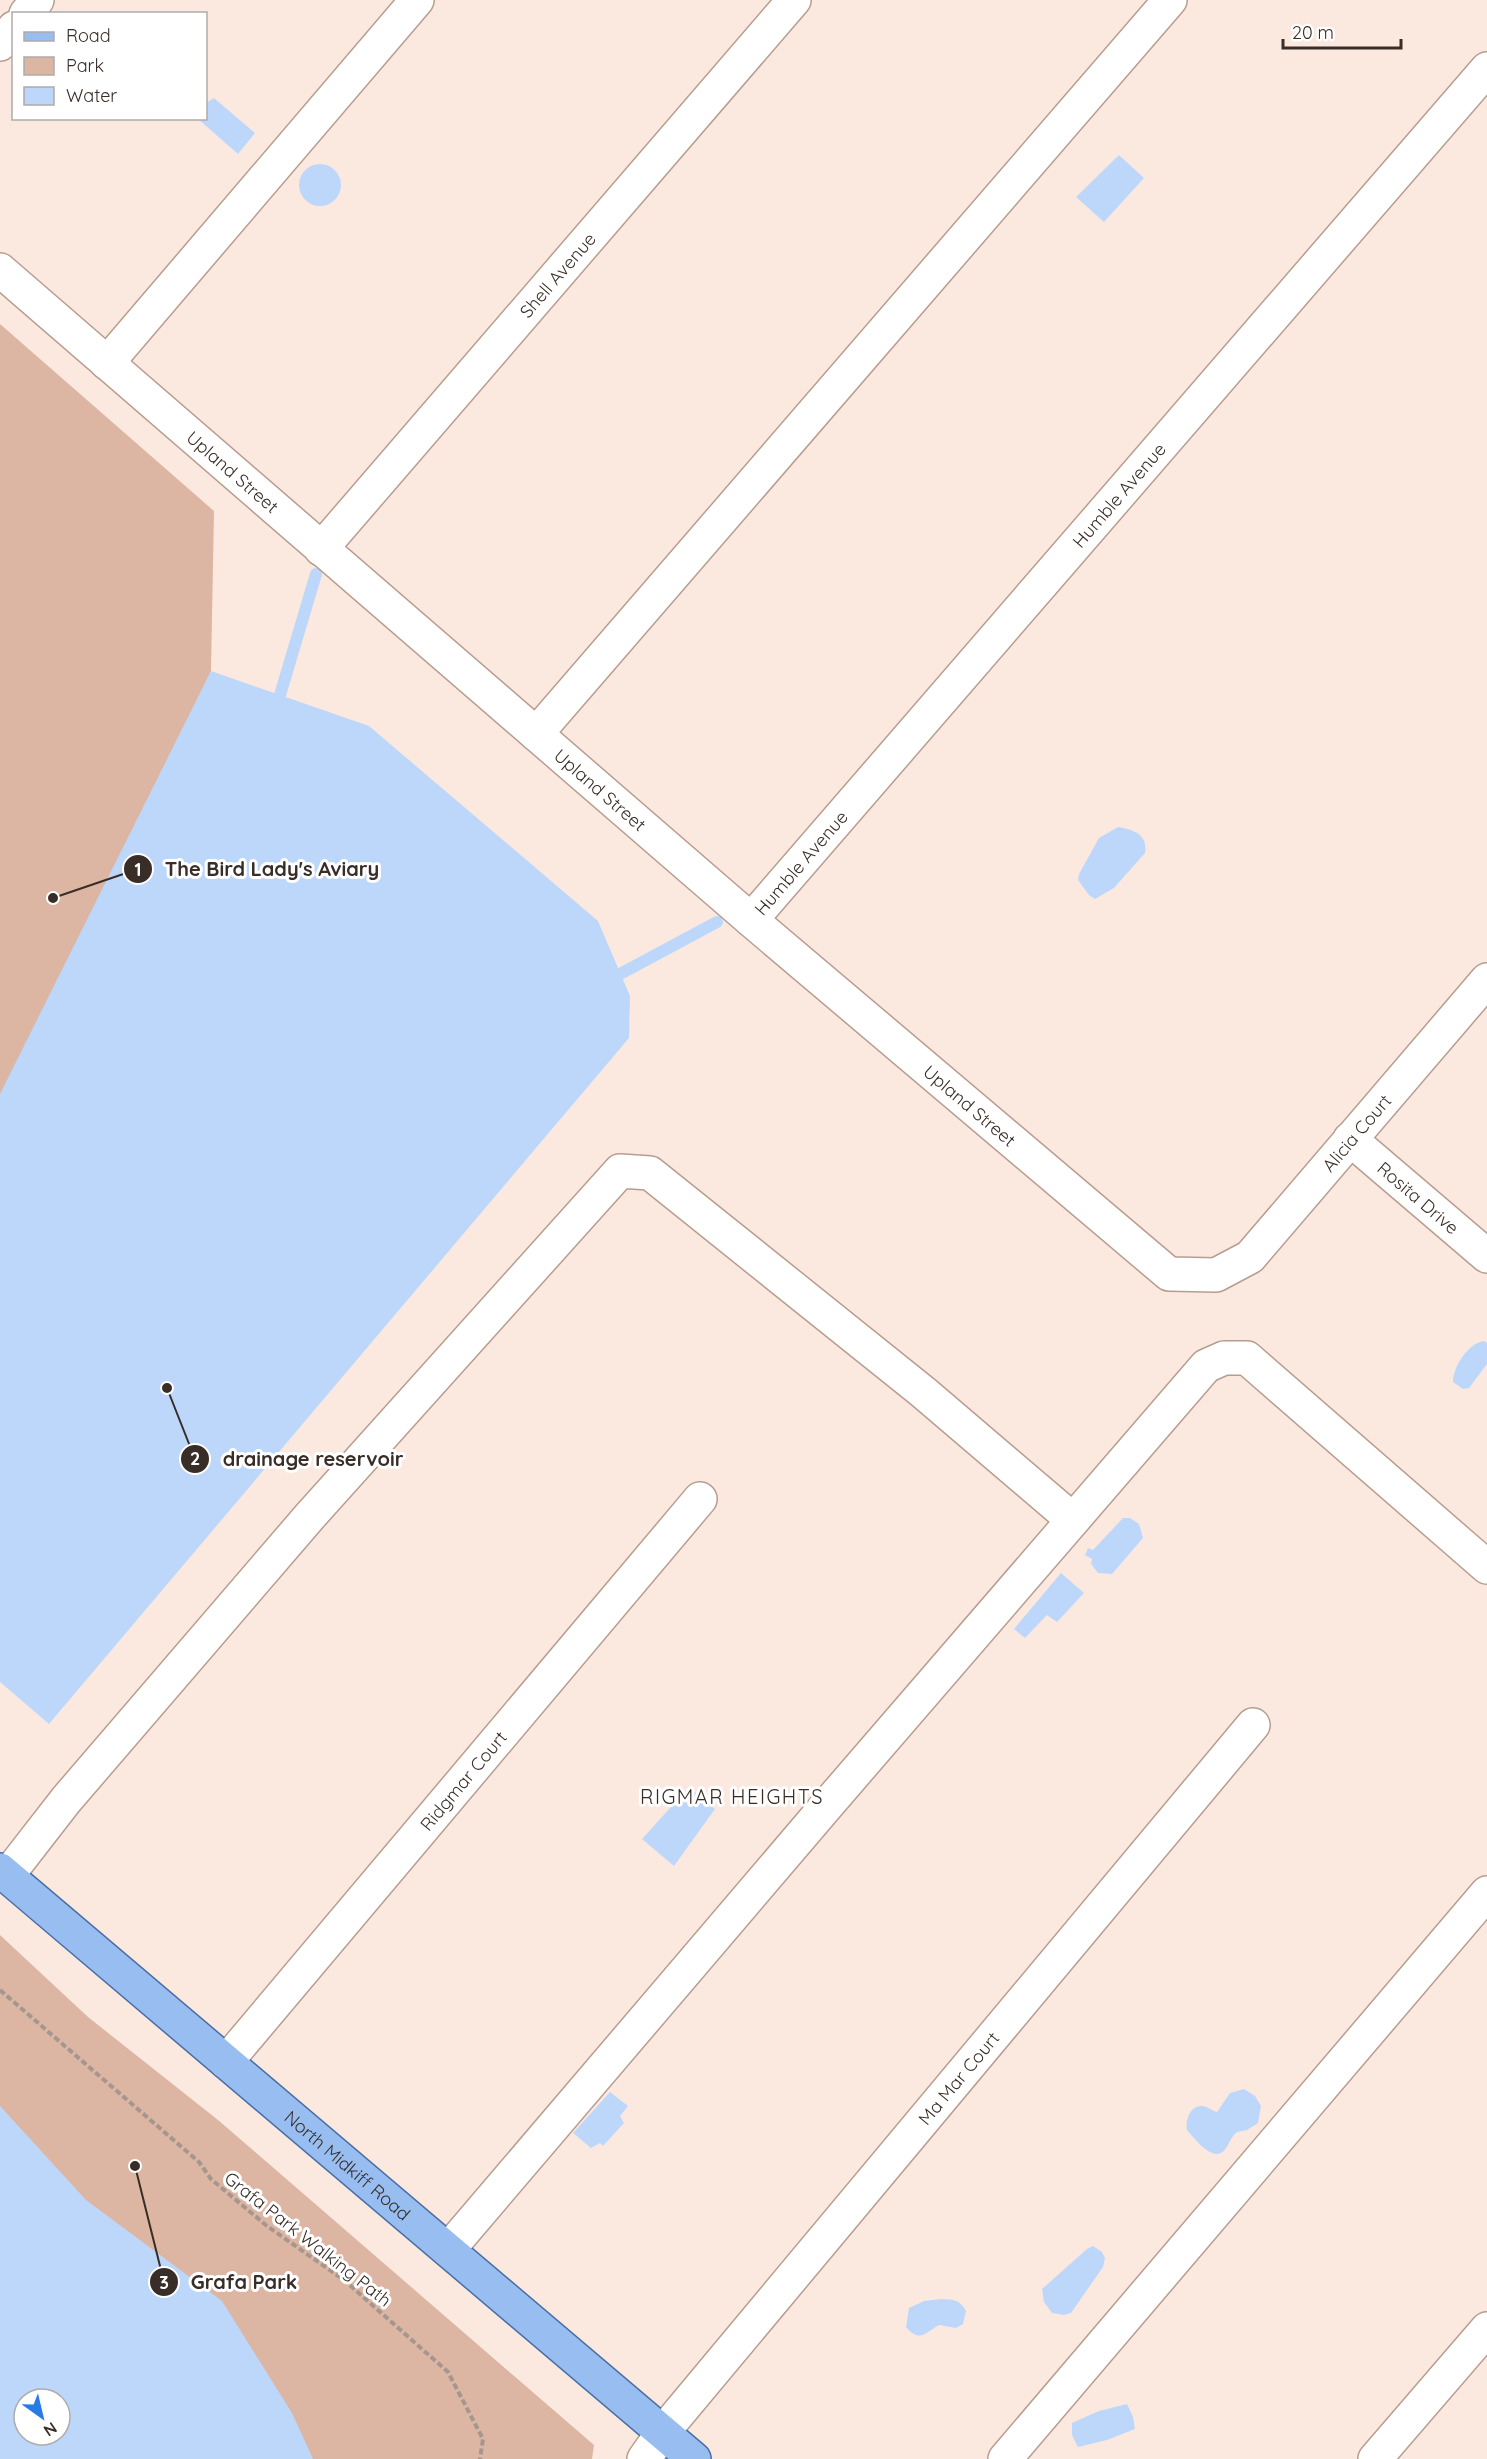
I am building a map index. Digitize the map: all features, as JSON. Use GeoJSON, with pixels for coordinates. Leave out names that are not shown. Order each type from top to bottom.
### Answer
{"type":"FeatureCollection","features":[{"type":"Feature","properties":{"kind":"main road","name":"North Midkiff Road"},"geometry":{"type":"LineString","coordinates":[[4,1873],[694,2459]]}},
{"type":"Feature","properties":{"kind":"street"},"geometry":{"type":"LineString","coordinates":[[28,12],[37,0]]}},
{"type":"Feature","properties":{"kind":"street"},"geometry":{"type":"LineString","coordinates":[[107,363],[417,0]]}},
{"type":"Feature","properties":{"kind":"street","name":"Shell Avenue"},"geometry":{"type":"LineString","coordinates":[[321,549],[794,0]]}},
{"type":"Feature","properties":{"kind":"street"},"geometry":{"type":"LineString","coordinates":[[536,734],[1170,0]]}},
{"type":"Feature","properties":{"kind":"street"},"geometry":{"type":"LineString","coordinates":[[0,44],[12,30]]}},
{"type":"Feature","properties":{"kind":"street","name":"Humble Avenue"},"geometry":{"type":"LineString","coordinates":[[751,920],[1487,69]]}},
{"type":"Feature","properties":{"kind":"street","name":"Upland Street"},"geometry":{"type":"LineString","coordinates":[[0,270],[751,920],[1169,1274],[1216,1275]]}},
{"type":"Feature","properties":{"kind":"street","name":"Alicia Court"},"geometry":{"type":"LineString","coordinates":[[1216,1275],[1250,1257],[1487,980]]}},
{"type":"Feature","properties":{"kind":"street","name":"Rosita Drive"},"geometry":{"type":"LineString","coordinates":[[1350,1139],[1487,1256]]}},
{"type":"Feature","properties":{"kind":"street"},"geometry":{"type":"LineString","coordinates":[[4,1873],[310,1516],[620,1171],[650,1173],[914,1385],[1073,1520]]}},
{"type":"Feature","properties":{"kind":"street"},"geometry":{"type":"LineString","coordinates":[[448,2250],[828,1803],[1206,1366],[1224,1358],[1247,1358],[1487,1567]]}},
{"type":"Feature","properties":{"kind":"street","name":"Ridgmar Court"},"geometry":{"type":"LineString","coordinates":[[226,2062],[700,1499]]}},
{"type":"Feature","properties":{"kind":"street","name":"Ma Mar Court"},"geometry":{"type":"LineString","coordinates":[[644,2459],[663,2432],[1253,1725]]}},
{"type":"Feature","properties":{"kind":"street"},"geometry":{"type":"LineString","coordinates":[[1005,2459],[1487,1893]]}},
{"type":"Feature","properties":{"kind":"street"},"geometry":{"type":"LineString","coordinates":[[1375,2459],[1487,2329]]}},
{"type":"Feature","properties":{"kind":"path","name":"Grafa Park Walking Path"},"geometry":{"type":"LineString","coordinates":[[0,1990],[200,2162],[211,2179],[267,2226],[344,2280],[448,2372],[483,2439],[480,2459]]}},
{"type":"Feature","properties":{"kind":"green space"},"geometry":{"type":"Polygon","coordinates":[[[0,324],[214,511],[211,671],[0,1125],[0,324]]]}},
{"type":"Feature","properties":{"kind":"green space"},"geometry":{"type":"Polygon","coordinates":[[[0,1935],[88,2017],[218,2120],[594,2445],[592,2459],[0,2459],[0,1935]]]}},
{"type":"Feature","properties":{"kind":"water"},"geometry":{"type":"Polygon","coordinates":[[[214,98],[255,133],[238,154],[199,120],[207,120],[207,102],[214,98]]]}},
{"type":"Feature","properties":{"kind":"water"},"geometry":{"type":"Polygon","coordinates":[[[1119,155],[1144,178],[1104,222],[1076,197],[1119,155]]]}},
{"type":"Feature","properties":{"kind":"water"},"geometry":{"type":"Polygon","coordinates":[[[320,164],[328,165],[335,170],[340,177],[340,193],[335,200],[328,205],[320,206],[312,205],[305,200],[300,193],[299,185],[300,177],[305,170],[312,165],[320,164]]]}},
{"type":"Feature","properties":{"kind":"water"},"geometry":{"type":"Polygon","coordinates":[[[211,671],[369,726],[598,921],[630,996],[629,1038],[49,1724],[0,1682],[0,1094],[211,671]]]}},
{"type":"Feature","properties":{"kind":"water"},"geometry":{"type":"Polygon","coordinates":[[[1118,827],[1139,834],[1144,841],[1145,853],[1114,888],[1095,899],[1089,895],[1078,880],[1079,874],[1099,838],[1118,827]]]}},
{"type":"Feature","properties":{"kind":"water"},"geometry":{"type":"Polygon","coordinates":[[[1484,1341],[1487,1343],[1487,1364],[1469,1388],[1463,1389],[1453,1382],[1459,1363],[1472,1346],[1484,1341]]]}},
{"type":"Feature","properties":{"kind":"water"},"geometry":{"type":"Polygon","coordinates":[[[1123,1518],[1130,1518],[1139,1524],[1143,1538],[1112,1574],[1098,1573],[1091,1564],[1092,1559],[1085,1555],[1088,1548],[1093,1550],[1123,1518]]]}},
{"type":"Feature","properties":{"kind":"water"},"geometry":{"type":"Polygon","coordinates":[[[1061,1573],[1084,1593],[1057,1622],[1047,1615],[1025,1638],[1014,1629],[1061,1573]]]}},
{"type":"Feature","properties":{"kind":"water"},"geometry":{"type":"Polygon","coordinates":[[[689,1787],[715,1809],[674,1866],[642,1839],[689,1787]]]}},
{"type":"Feature","properties":{"kind":"water"},"geometry":{"type":"Polygon","coordinates":[[[1244,2089],[1255,2096],[1261,2106],[1258,2123],[1247,2130],[1237,2132],[1221,2153],[1216,2154],[1205,2149],[1187,2130],[1189,2114],[1198,2106],[1217,2112],[1230,2093],[1244,2089]]]}},
{"type":"Feature","properties":{"kind":"water"},"geometry":{"type":"Polygon","coordinates":[[[610,2092],[628,2106],[620,2116],[624,2123],[603,2146],[600,2143],[591,2148],[573,2133],[610,2092]]]}},
{"type":"Feature","properties":{"kind":"water"},"geometry":{"type":"Polygon","coordinates":[[[0,2106],[86,2200],[222,2301],[292,2413],[313,2459],[0,2459],[0,2106]]]}},
{"type":"Feature","properties":{"kind":"water"},"geometry":{"type":"Polygon","coordinates":[[[1093,2246],[1102,2252],[1105,2258],[1103,2267],[1071,2313],[1064,2315],[1052,2313],[1044,2302],[1042,2289],[1093,2246]]]}},
{"type":"Feature","properties":{"kind":"water"},"geometry":{"type":"Polygon","coordinates":[[[942,2299],[961,2304],[966,2311],[963,2324],[956,2328],[939,2325],[919,2336],[906,2327],[909,2308],[924,2301],[942,2299]]]}},
{"type":"Feature","properties":{"kind":"water"},"geometry":{"type":"Polygon","coordinates":[[[1127,2404],[1135,2429],[1107,2440],[1078,2447],[1072,2435],[1072,2423],[1099,2411],[1127,2404]]]}},
{"type":"Feature","properties":{"kind":"waterway"},"geometry":{"type":"LineString","coordinates":[[280,695],[316,574]]}},
{"type":"Feature","properties":{"kind":"waterway"},"geometry":{"type":"LineString","coordinates":[[620,974],[717,922]]}},
{"type":"Feature","properties":{"kind":"place","name":"The Bird Lady's Aviary"},"geometry":{"type":"Point","coordinates":[53,898]}},
{"type":"Feature","properties":{"kind":"place","name":"drainage reservoir"},"geometry":{"type":"Point","coordinates":[167,1388]}},
{"type":"Feature","properties":{"kind":"place","name":"Grafa Park"},"geometry":{"type":"Point","coordinates":[135,2166]}},
{"type":"Feature","properties":{"kind":"district","name":"RIGMAR HEIGHTS"},"geometry":{"type":"Point","coordinates":[732,1796]}}]}
